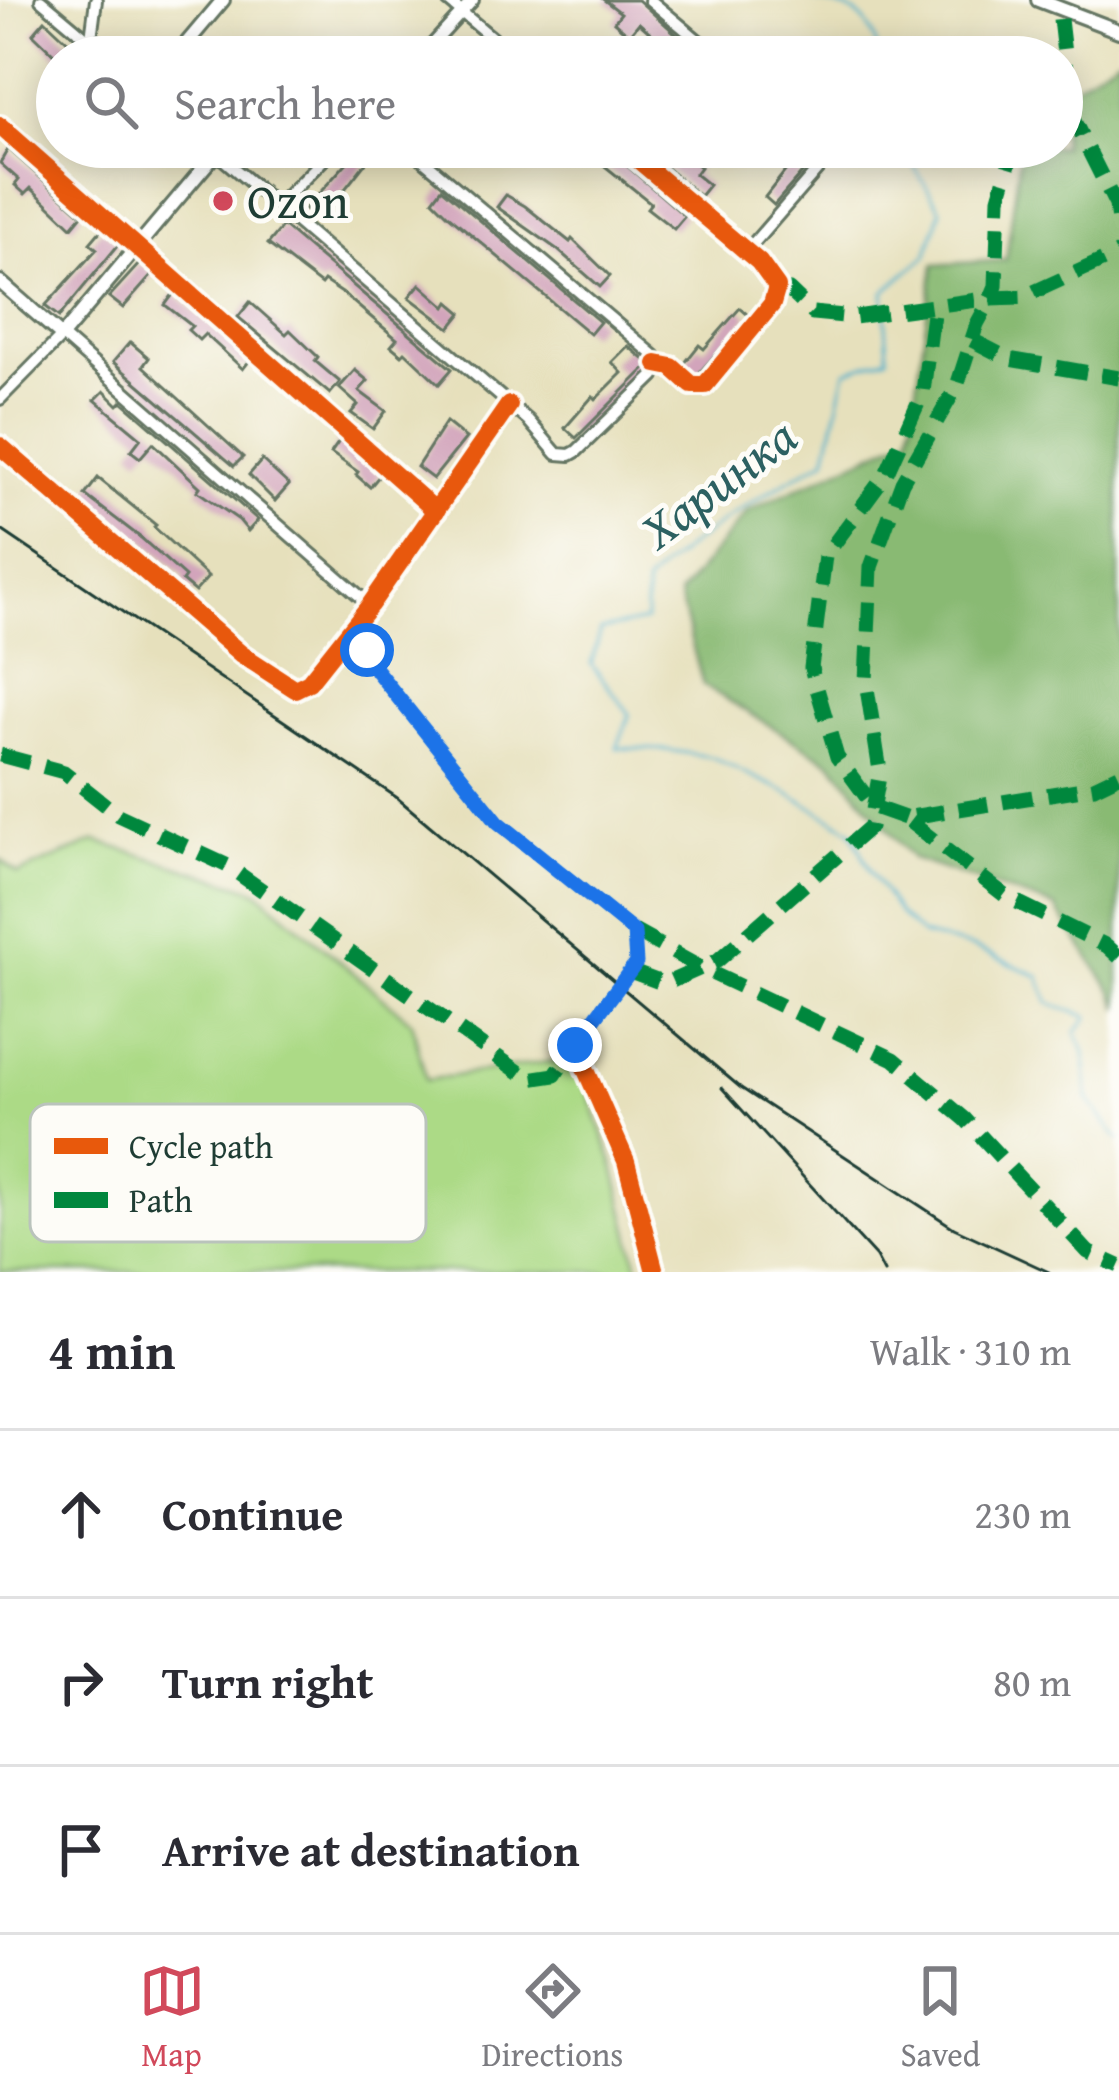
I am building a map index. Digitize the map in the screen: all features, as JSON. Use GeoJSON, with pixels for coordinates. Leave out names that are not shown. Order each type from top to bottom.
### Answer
{"type":"FeatureCollection","features":[{"type":"Feature","properties":{"kind":"street"},"geometry":{"type":"LineString","coordinates":[[41,0],[88,36]]}},
{"type":"Feature","properties":{"kind":"street"},"geometry":{"type":"LineString","coordinates":[[91,36],[96,0]]}},
{"type":"Feature","properties":{"kind":"street"},"geometry":{"type":"LineString","coordinates":[[193,36],[223,0]]}},
{"type":"Feature","properties":{"kind":"street"},"geometry":{"type":"LineString","coordinates":[[447,0],[490,36]]}},
{"type":"Feature","properties":{"kind":"street"},"geometry":{"type":"LineString","coordinates":[[441,36],[473,0]]}},
{"type":"Feature","properties":{"kind":"street"},"geometry":{"type":"LineString","coordinates":[[650,0],[693,36]]}},
{"type":"Feature","properties":{"kind":"street"},"geometry":{"type":"LineString","coordinates":[[1038,0],[1059,3],[1119,31]]}},
{"type":"Feature","properties":{"kind":"street"},"geometry":{"type":"LineString","coordinates":[[0,127],[36,158]]}},
{"type":"Feature","properties":{"kind":"street"},"geometry":{"type":"LineString","coordinates":[[48,168],[436,511]]}},
{"type":"Feature","properties":{"kind":"street"},"geometry":{"type":"LineString","coordinates":[[0,399],[62,336],[197,168]]}},
{"type":"Feature","properties":{"kind":"street"},"geometry":{"type":"LineString","coordinates":[[234,168],[509,404],[550,448],[570,455],[654,376],[655,356],[433,168]]}},
{"type":"Feature","properties":{"kind":"street"},"geometry":{"type":"LineString","coordinates":[[279,204],[315,168]]}},
{"type":"Feature","properties":{"kind":"street"},"geometry":{"type":"LineString","coordinates":[[648,168],[746,252],[773,279],[777,296],[705,385],[692,386],[667,364],[657,364]]}},
{"type":"Feature","properties":{"kind":"street"},"geometry":{"type":"LineString","coordinates":[[746,252],[819,168]]}},
{"type":"Feature","properties":{"kind":"street"},"geometry":{"type":"LineString","coordinates":[[0,282],[370,605]]}},
{"type":"Feature","properties":{"kind":"street"},"geometry":{"type":"LineString","coordinates":[[0,446],[241,654],[295,689],[309,682],[370,605],[509,404]]}},
{"type":"Feature","properties":{"kind":"street"},"geometry":{"type":"LineString","coordinates":[[575,1045],[626,1162],[655,1272]]}},
{"type":"Feature","properties":{"kind":"lane"},"geometry":{"type":"LineString","coordinates":[[370,605],[363,626],[376,670],[498,822],[634,932]]}},
{"type":"Feature","properties":{"kind":"path"},"geometry":{"type":"LineString","coordinates":[[575,1045],[636,963],[634,932]]}},
{"type":"Feature","properties":{"kind":"green space"},"geometry":{"type":"Polygon","coordinates":[[[1119,56],[1119,1009],[1112,991],[1055,907],[913,859],[832,763],[703,685],[679,595],[748,511],[910,436],[934,265],[1006,260],[1018,168],[1083,168],[1083,79],[1119,56]]]}},
{"type":"Feature","properties":{"kind":"green space"},"geometry":{"type":"Polygon","coordinates":[[[95,841],[256,890],[412,1022],[426,1080],[576,1058],[614,1166],[639,1272],[0,1272],[0,859],[18,874],[95,841]]]}},
{"type":"Feature","properties":{"kind":"building"},"geometry":{"type":"Polygon","coordinates":[[[604,0],[638,0],[678,36],[654,36],[639,23],[629,35],[614,22],[621,13],[604,0]]]}},
{"type":"Feature","properties":{"kind":"building"},"geometry":{"type":"Polygon","coordinates":[[[45,20],[62,36],[36,37],[33,34],[45,20]]]}},
{"type":"Feature","properties":{"kind":"building"},"geometry":{"type":"Polygon","coordinates":[[[8,149],[82,215],[72,227],[31,188],[25,194],[15,185],[19,180],[0,163],[8,149]]]}},
{"type":"Feature","properties":{"kind":"building"},"geometry":{"type":"Polygon","coordinates":[[[342,168],[362,168],[319,222],[305,209],[342,168]]]}},
{"type":"Feature","properties":{"kind":"building"},"geometry":{"type":"Polygon","coordinates":[[[607,168],[629,168],[685,216],[674,229],[647,208],[651,203],[607,168]]]}},
{"type":"Feature","properties":{"kind":"building"},"geometry":{"type":"Polygon","coordinates":[[[667,168],[699,168],[695,174],[709,185],[700,196],[667,168]]]}},
{"type":"Feature","properties":{"kind":"building"},"geometry":{"type":"Polygon","coordinates":[[[788,168],[806,168],[774,205],[765,197],[788,168]]]}},
{"type":"Feature","properties":{"kind":"building"},"geometry":{"type":"Polygon","coordinates":[[[442,188],[600,322],[590,334],[448,215],[433,200],[442,188]]]}},
{"type":"Feature","properties":{"kind":"building"},"geometry":{"type":"Polygon","coordinates":[[[506,195],[570,242],[572,239],[610,276],[600,287],[497,207],[506,195]]]}},
{"type":"Feature","properties":{"kind":"building"},"geometry":{"type":"Polygon","coordinates":[[[283,226],[452,369],[439,384],[405,352],[402,355],[391,346],[397,339],[345,295],[324,281],[321,285],[268,244],[283,226]]]}},
{"type":"Feature","properties":{"kind":"building"},"geometry":{"type":"Polygon","coordinates":[[[102,229],[119,244],[59,317],[45,306],[97,249],[90,243],[102,229]]]}},
{"type":"Feature","properties":{"kind":"building"},"geometry":{"type":"Polygon","coordinates":[[[140,263],[153,274],[123,308],[109,297],[140,263]]]}},
{"type":"Feature","properties":{"kind":"building"},"geometry":{"type":"Polygon","coordinates":[[[420,284],[446,307],[449,302],[462,313],[450,328],[409,297],[420,284]]]}},
{"type":"Feature","properties":{"kind":"building"},"geometry":{"type":"Polygon","coordinates":[[[174,293],[250,360],[243,369],[205,334],[199,340],[188,330],[192,326],[165,305],[174,293]]]}},
{"type":"Feature","properties":{"kind":"building"},"geometry":{"type":"Polygon","coordinates":[[[250,302],[286,334],[290,330],[340,382],[330,394],[238,317],[250,302]]]}},
{"type":"Feature","properties":{"kind":"building"},"geometry":{"type":"Polygon","coordinates":[[[740,308],[749,316],[697,375],[684,364],[740,308]]]}},
{"type":"Feature","properties":{"kind":"building"},"geometry":{"type":"Polygon","coordinates":[[[130,342],[149,358],[143,366],[243,457],[234,466],[113,362],[130,342]]]}},
{"type":"Feature","properties":{"kind":"building"},"geometry":{"type":"Polygon","coordinates":[[[628,346],[646,361],[646,368],[576,438],[565,428],[622,373],[612,362],[628,346]]]}},
{"type":"Feature","properties":{"kind":"building"},"geometry":{"type":"Polygon","coordinates":[[[355,370],[368,381],[359,391],[386,411],[373,429],[351,413],[358,405],[339,388],[355,370]]]}},
{"type":"Feature","properties":{"kind":"building"},"geometry":{"type":"Polygon","coordinates":[[[104,391],[118,405],[122,401],[258,520],[248,531],[197,491],[200,487],[153,443],[140,458],[131,451],[141,438],[95,400],[104,391]]]}},
{"type":"Feature","properties":{"kind":"building"},"geometry":{"type":"Polygon","coordinates":[[[446,422],[466,438],[433,479],[417,467],[446,422]]]}},
{"type":"Feature","properties":{"kind":"building"},"geometry":{"type":"Polygon","coordinates":[[[340,440],[380,475],[370,487],[331,453],[340,440]]]}},
{"type":"Feature","properties":{"kind":"building"},"geometry":{"type":"Polygon","coordinates":[[[262,460],[289,485],[275,501],[249,475],[262,460]]]}},
{"type":"Feature","properties":{"kind":"building"},"geometry":{"type":"Polygon","coordinates":[[[98,478],[156,525],[208,577],[195,592],[141,538],[85,495],[98,478]]]}},
{"type":"Feature","properties":{"kind":"waterway","name":"Харинка"},"geometry":{"type":"LineString","coordinates":[[812,0],[858,15],[872,36]]}},
{"type":"Feature","properties":{"kind":"waterway","name":"Харинка"},"geometry":{"type":"LineString","coordinates":[[915,168],[941,210],[927,255],[884,292],[888,357],[846,371],[826,459],[732,515],[646,583],[646,621],[601,630],[591,664],[630,714],[617,748],[712,757],[790,794],[851,830],[899,914],[922,935],[974,948],[1039,976],[1049,1003],[1089,1017],[1076,1032],[1085,1052],[1088,1099],[1119,1140]]}},
{"type":"Feature","properties":{"kind":"railway"},"geometry":{"type":"LineString","coordinates":[[0,529],[396,797],[741,1088],[954,1228],[1049,1272]]}},
{"type":"Feature","properties":{"kind":"railway"},"geometry":{"type":"LineString","coordinates":[[722,1088],[876,1257],[884,1272]]}},
{"type":"Feature","properties":{"kind":"marked path"},"geometry":{"type":"LineString","coordinates":[[1060,19],[1062,36]]}},
{"type":"Feature","properties":{"kind":"marked path"},"geometry":{"type":"LineString","coordinates":[[1083,139],[1116,205],[1119,231]]}},
{"type":"Feature","properties":{"kind":"marked path"},"geometry":{"type":"LineString","coordinates":[[777,296],[789,290],[813,313],[855,317],[991,298],[996,286],[999,198],[1008,168]]}},
{"type":"Feature","properties":{"kind":"marked path"},"geometry":{"type":"LineString","coordinates":[[630,971],[665,984],[717,961],[870,827],[880,771],[866,682],[871,567],[902,482],[957,386],[977,324],[991,298],[1023,297],[1119,253]]}},
{"type":"Feature","properties":{"kind":"marked path"},"geometry":{"type":"LineString","coordinates":[[905,818],[874,807],[837,757],[811,668],[825,556],[886,474],[923,392],[934,306]]}},
{"type":"Feature","properties":{"kind":"marked path"},"geometry":{"type":"LineString","coordinates":[[972,340],[1009,359],[1119,378]]}},
{"type":"Feature","properties":{"kind":"marked path"},"geometry":{"type":"LineString","coordinates":[[0,755],[64,772],[118,815],[228,866],[529,1079],[555,1075],[575,1045]]}},
{"type":"Feature","properties":{"kind":"marked path"},"geometry":{"type":"LineString","coordinates":[[1119,775],[1094,787],[905,818],[1007,897],[1107,946],[1119,957]]}},
{"type":"Feature","properties":{"kind":"marked path"},"geometry":{"type":"LineString","coordinates":[[634,931],[701,968],[894,1059],[965,1119],[1088,1252],[1119,1266]]}},
{"type":"Feature","properties":{"kind":"cycle path"},"geometry":{"type":"LineString","coordinates":[[0,126],[36,158]]}},
{"type":"Feature","properties":{"kind":"cycle path"},"geometry":{"type":"LineString","coordinates":[[48,168],[436,511]]}},
{"type":"Feature","properties":{"kind":"cycle path"},"geometry":{"type":"LineString","coordinates":[[648,168],[759,262],[777,287],[772,304],[705,385],[692,385],[672,367],[657,364]]}},
{"type":"Feature","properties":{"kind":"cycle path"},"geometry":{"type":"LineString","coordinates":[[0,446],[241,654],[295,689],[309,682],[370,605],[509,405]]}},
{"type":"Feature","properties":{"kind":"cycle path"},"geometry":{"type":"LineString","coordinates":[[575,1045],[626,1161],[655,1272]]}},
{"type":"Feature","properties":{"kind":"place","name":"Ozon"},"geometry":{"type":"Point","coordinates":[223,201]}},
{"type":"Feature","properties":{"kind":"route"},"geometry":{"type":"LineString","coordinates":[[367,650],[388,687],[498,822],[634,932],[636,963],[575,1045]]}}]}
